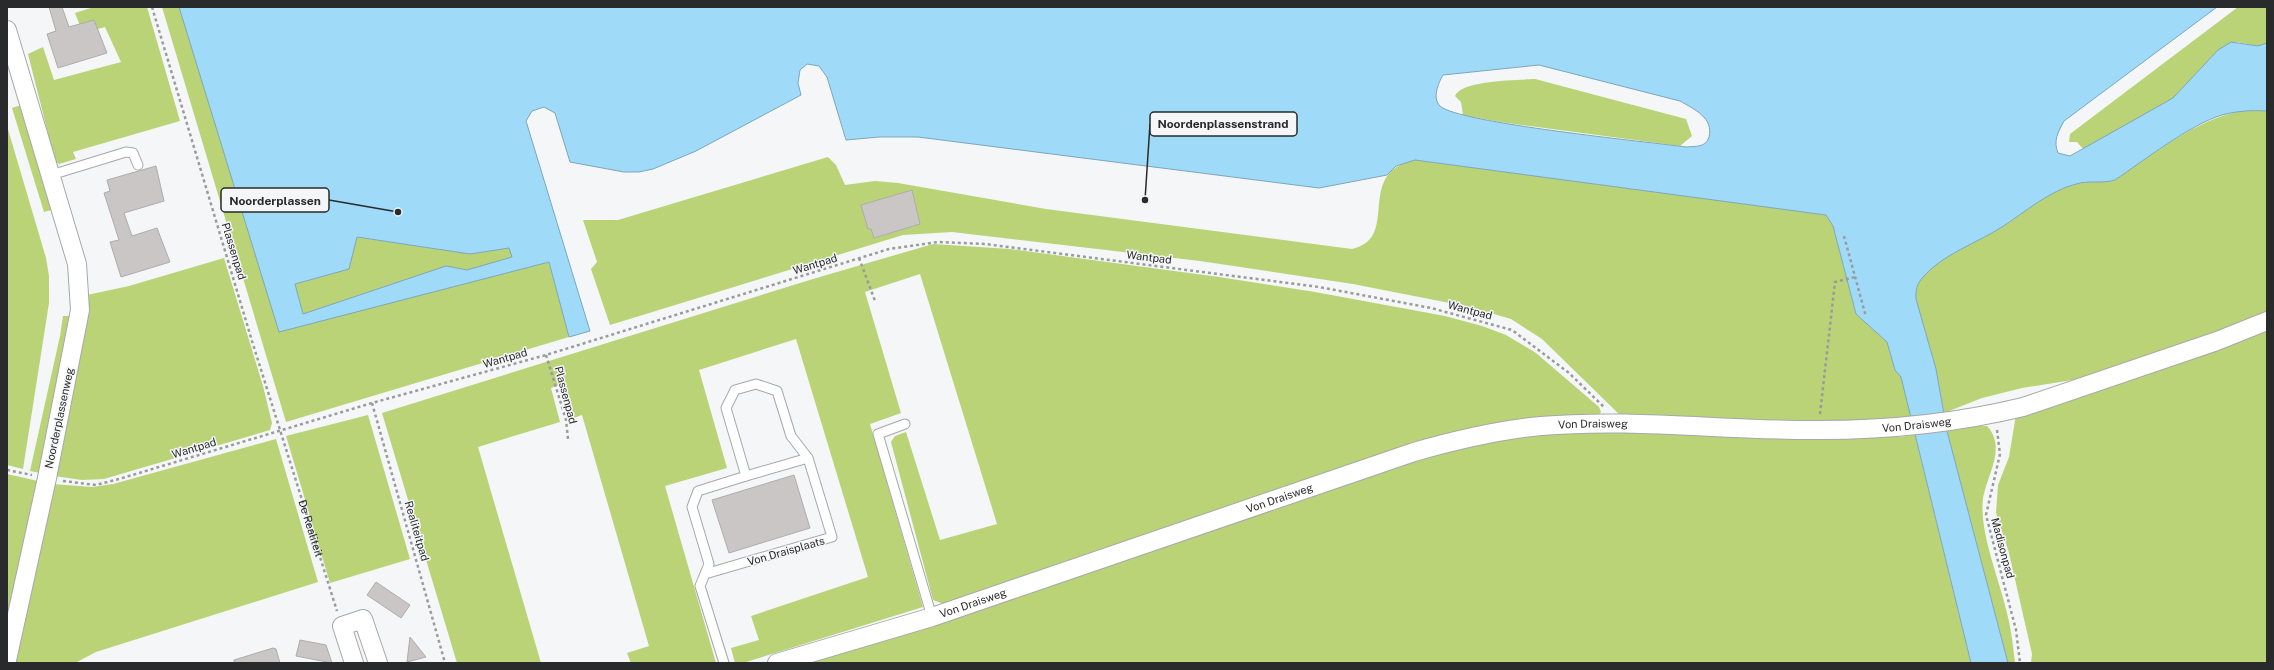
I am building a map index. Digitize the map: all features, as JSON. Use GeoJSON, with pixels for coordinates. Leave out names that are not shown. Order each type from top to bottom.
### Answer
{"type":"FeatureCollection","features":[{"type":"Feature","properties":{"kind":"street","name":"Noorderplassenweg"},"geometry":{"type":"LineString","coordinates":[[7,30],[77,264],[80,310],[47,478],[7,660]]}},
{"type":"Feature","properties":{"kind":"street","name":"Von Draisweg"},"geometry":{"type":"LineString","coordinates":[[777,663],[932,617],[1414,452],[1490,433],[1542,426],[1608,423],[1818,430],[1900,427],[1994,414],[2023,406],[2217,341],[2267,322]]}},
{"type":"Feature","properties":{"kind":"street"},"geometry":{"type":"LineString","coordinates":[[354,663],[342,626],[363,619],[378,663]]}},
{"type":"Feature","properties":{"kind":"lane"},"geometry":{"type":"LineString","coordinates":[[51,176],[126,152],[132,154],[138,165]]}},
{"type":"Feature","properties":{"kind":"lane","name":"Von Draisplaats"},"geometry":{"type":"LineString","coordinates":[[705,574],[832,537],[808,458],[791,436],[777,391],[756,384],[735,390],[726,408],[746,476]]}},
{"type":"Feature","properties":{"kind":"lane","name":"Von Draisweg"},"geometry":{"type":"LineString","coordinates":[[905,424],[878,434],[932,617]]}},
{"type":"Feature","properties":{"kind":"lane"},"geometry":{"type":"LineString","coordinates":[[724,663],[700,586],[709,564],[692,507],[698,491],[808,458]]}},
{"type":"Feature","properties":{"kind":"path","name":"Plassenpad"},"geometry":{"type":"LineString","coordinates":[[152,7],[252,341],[282,430]]}},
{"type":"Feature","properties":{"kind":"path"},"geometry":{"type":"LineString","coordinates":[[1844,236],[1866,317]]}},
{"type":"Feature","properties":{"kind":"path","name":"Wantpad"},"geometry":{"type":"LineString","coordinates":[[7,470],[47,478],[96,485],[282,430],[546,355],[889,249],[938,242],[985,244],[1319,287],[1431,308],[1512,330],[1569,373],[1603,405],[1607,413],[1608,423]]}},
{"type":"Feature","properties":{"kind":"path"},"geometry":{"type":"LineString","coordinates":[[859,258],[875,301]]}},
{"type":"Feature","properties":{"kind":"path"},"geometry":{"type":"LineString","coordinates":[[1818,430],[1835,282],[1855,277]]}},
{"type":"Feature","properties":{"kind":"path","name":"Plassenpad"},"geometry":{"type":"LineString","coordinates":[[546,355],[566,420],[568,439]]}},
{"type":"Feature","properties":{"kind":"path","name":"Realiteitpad"},"geometry":{"type":"LineString","coordinates":[[372,404],[445,663]]}},
{"type":"Feature","properties":{"kind":"path","name":"Madisonpad"},"geometry":{"type":"LineString","coordinates":[[1994,414],[2000,454],[1986,515],[2016,630],[2020,663]]}},
{"type":"Feature","properties":{"kind":"path","name":"De Realiteit"},"geometry":{"type":"LineString","coordinates":[[282,430],[342,626]]}},
{"type":"Feature","properties":{"kind":"green space"},"geometry":{"type":"Polygon","coordinates":[[[94,7],[147,7],[180,121],[73,152],[76,159],[59,164],[55,161],[28,54],[43,47],[54,80],[121,62],[105,27],[83,33],[75,13],[94,7]]]}},
{"type":"Feature","properties":{"kind":"green space"},"geometry":{"type":"Polygon","coordinates":[[[162,7],[179,7],[279,331],[549,262],[569,337],[286,422],[162,7]]]}},
{"type":"Feature","properties":{"kind":"green space"},"geometry":{"type":"Polygon","coordinates":[[[2238,7],[2267,7],[2267,43],[2258,46],[2237,42],[2218,50],[2173,98],[2084,150],[2077,142],[2069,142],[2070,134],[2238,7]]]}},
{"type":"Feature","properties":{"kind":"green space"},"geometry":{"type":"Polygon","coordinates":[[[1535,79],[1686,119],[1692,136],[1680,146],[1500,122],[1463,115],[1461,102],[1455,96],[1459,91],[1478,84],[1535,79]]]}},
{"type":"Feature","properties":{"kind":"green space"},"geometry":{"type":"Polygon","coordinates":[[[24,104],[55,209],[44,212],[12,108],[24,104]]]}},
{"type":"Feature","properties":{"kind":"green space"},"geometry":{"type":"Polygon","coordinates":[[[2240,111],[2267,111],[2267,313],[2091,377],[2022,388],[1982,398],[1944,413],[1936,369],[1916,299],[1917,287],[1923,277],[1950,255],[1992,233],[2038,202],[2056,192],[2066,187],[2081,183],[2115,180],[2159,149],[2190,130],[2206,122],[2240,111]]]}},
{"type":"Feature","properties":{"kind":"green space"},"geometry":{"type":"Polygon","coordinates":[[[7,126],[46,258],[49,276],[49,303],[23,469],[7,465],[7,126]]]}},
{"type":"Feature","properties":{"kind":"green space"},"geometry":{"type":"Polygon","coordinates":[[[828,157],[836,165],[845,185],[875,181],[898,183],[1046,209],[1352,249],[1367,243],[1374,232],[1378,219],[1381,191],[1386,178],[1397,167],[1415,160],[1826,215],[1833,226],[1856,314],[1887,342],[1895,370],[1901,376],[1912,418],[1835,425],[1622,417],[1542,339],[1511,319],[1470,307],[1353,284],[1200,261],[952,232],[903,235],[610,325],[591,269],[597,262],[583,220],[618,220],[828,157]]]}},
{"type":"Feature","properties":{"kind":"green space"},"geometry":{"type":"Polygon","coordinates":[[[356,237],[470,254],[509,248],[513,258],[467,270],[446,266],[303,314],[295,284],[349,269],[356,237]]]}},
{"type":"Feature","properties":{"kind":"green space"},"geometry":{"type":"Polygon","coordinates":[[[933,244],[1010,249],[1219,277],[1315,292],[1445,316],[1482,326],[1506,335],[1536,353],[1599,407],[1601,412],[1598,416],[1541,420],[949,606],[933,600],[891,442],[895,436],[906,432],[940,540],[997,524],[920,274],[865,292],[901,413],[870,424],[923,607],[743,663],[735,663],[731,648],[759,640],[751,616],[868,577],[796,339],[699,370],[727,468],[665,486],[716,663],[631,663],[627,653],[649,646],[582,415],[571,419],[561,384],[551,388],[560,422],[478,447],[541,663],[457,663],[382,413],[813,279],[933,244]]]}},
{"type":"Feature","properties":{"kind":"green space"},"geometry":{"type":"Polygon","coordinates":[[[224,258],[263,386],[272,423],[270,430],[104,479],[82,480],[54,476],[87,295],[129,286],[224,258]]]}},
{"type":"Feature","properties":{"kind":"green space"},"geometry":{"type":"Polygon","coordinates":[[[63,316],[72,316],[40,473],[30,471],[60,336],[63,316]]]}},
{"type":"Feature","properties":{"kind":"green space"},"geometry":{"type":"Polygon","coordinates":[[[2267,328],[2267,663],[2031,663],[2032,654],[2009,553],[1996,513],[1998,485],[2009,457],[2016,415],[2267,328]]]}},
{"type":"Feature","properties":{"kind":"green space"},"geometry":{"type":"Polygon","coordinates":[[[368,415],[410,559],[330,583],[286,436],[368,415]]]}},
{"type":"Feature","properties":{"kind":"green space"},"geometry":{"type":"Polygon","coordinates":[[[1977,426],[1987,426],[1993,434],[1995,443],[1996,452],[1983,498],[1984,525],[1986,539],[2009,622],[2015,663],[2008,663],[1947,431],[1977,426]]]}},
{"type":"Feature","properties":{"kind":"green space"},"geometry":{"type":"Polygon","coordinates":[[[1544,432],[1887,435],[1898,437],[1915,435],[1971,663],[796,663],[1415,456],[1544,432]]]}},
{"type":"Feature","properties":{"kind":"green space"},"geometry":{"type":"Polygon","coordinates":[[[276,439],[318,582],[96,652],[75,663],[16,663],[46,522],[52,484],[92,487],[113,484],[276,439]]]}},
{"type":"Feature","properties":{"kind":"green space"},"geometry":{"type":"Polygon","coordinates":[[[7,474],[38,481],[7,629],[7,474]]]}},
{"type":"Feature","properties":{"kind":"water"},"geometry":{"type":"Polygon","coordinates":[[[179,7],[2217,7],[2064,121],[2057,137],[2056,144],[2058,153],[2070,156],[2173,98],[2218,50],[2231,42],[2258,46],[2267,43],[2267,111],[2250,111],[2222,115],[2196,126],[2115,180],[2081,183],[2066,187],[2038,202],[1992,233],[1950,255],[1931,269],[1918,285],[1916,290],[1916,299],[1936,369],[1947,431],[2008,663],[1971,663],[1901,377],[1895,370],[1887,342],[1856,314],[1833,226],[1826,215],[1415,160],[1396,166],[1387,175],[1319,188],[918,137],[879,137],[846,140],[827,77],[819,66],[807,64],[800,70],[798,83],[801,95],[696,151],[653,169],[639,172],[624,172],[570,162],[555,113],[544,107],[532,111],[526,121],[590,331],[569,337],[549,262],[279,332],[179,7]],[[1539,65],[1443,75],[1439,83],[1436,99],[1440,106],[1454,112],[1481,119],[1516,125],[1686,147],[1700,146],[1708,141],[1710,130],[1706,119],[1697,111],[1680,101],[1539,65]],[[357,237],[349,269],[295,284],[303,314],[446,266],[467,270],[512,257],[509,248],[470,254],[357,237]]]}},
{"type":"Feature","properties":{"kind":"building"},"geometry":{"type":"Polygon","coordinates":[[[49,7],[62,7],[69,27],[94,20],[107,53],[58,68],[47,34],[56,31],[49,7]]]}},
{"type":"Feature","properties":{"kind":"building"},"geometry":{"type":"Polygon","coordinates":[[[156,166],[164,201],[124,213],[132,236],[157,228],[170,262],[121,277],[110,242],[119,240],[104,193],[110,191],[107,180],[156,166]]]}},
{"type":"Feature","properties":{"kind":"building"},"geometry":{"type":"Polygon","coordinates":[[[912,190],[920,224],[874,238],[871,229],[868,229],[861,205],[912,190]]]}},
{"type":"Feature","properties":{"kind":"building"},"geometry":{"type":"Polygon","coordinates":[[[794,475],[810,528],[729,553],[712,500],[794,475]]]}},
{"type":"Feature","properties":{"kind":"building"},"geometry":{"type":"Polygon","coordinates":[[[376,582],[410,605],[401,618],[367,595],[376,582]]]}},
{"type":"Feature","properties":{"kind":"building"},"geometry":{"type":"Polygon","coordinates":[[[410,637],[426,657],[407,662],[410,637]]]}},
{"type":"Feature","properties":{"kind":"building"},"geometry":{"type":"Polygon","coordinates":[[[300,640],[326,645],[332,663],[296,656],[300,640]]]}},
{"type":"Feature","properties":{"kind":"building"},"geometry":{"type":"Polygon","coordinates":[[[273,648],[276,649],[280,663],[234,663],[234,660],[273,648]]]}},
{"type":"Feature","properties":{"kind":"place","name":"Noordenplassenstrand"},"geometry":{"type":"Point","coordinates":[1145,200]}},
{"type":"Feature","properties":{"kind":"place","name":"Noorderplassen"},"geometry":{"type":"Point","coordinates":[398,212]}}]}
